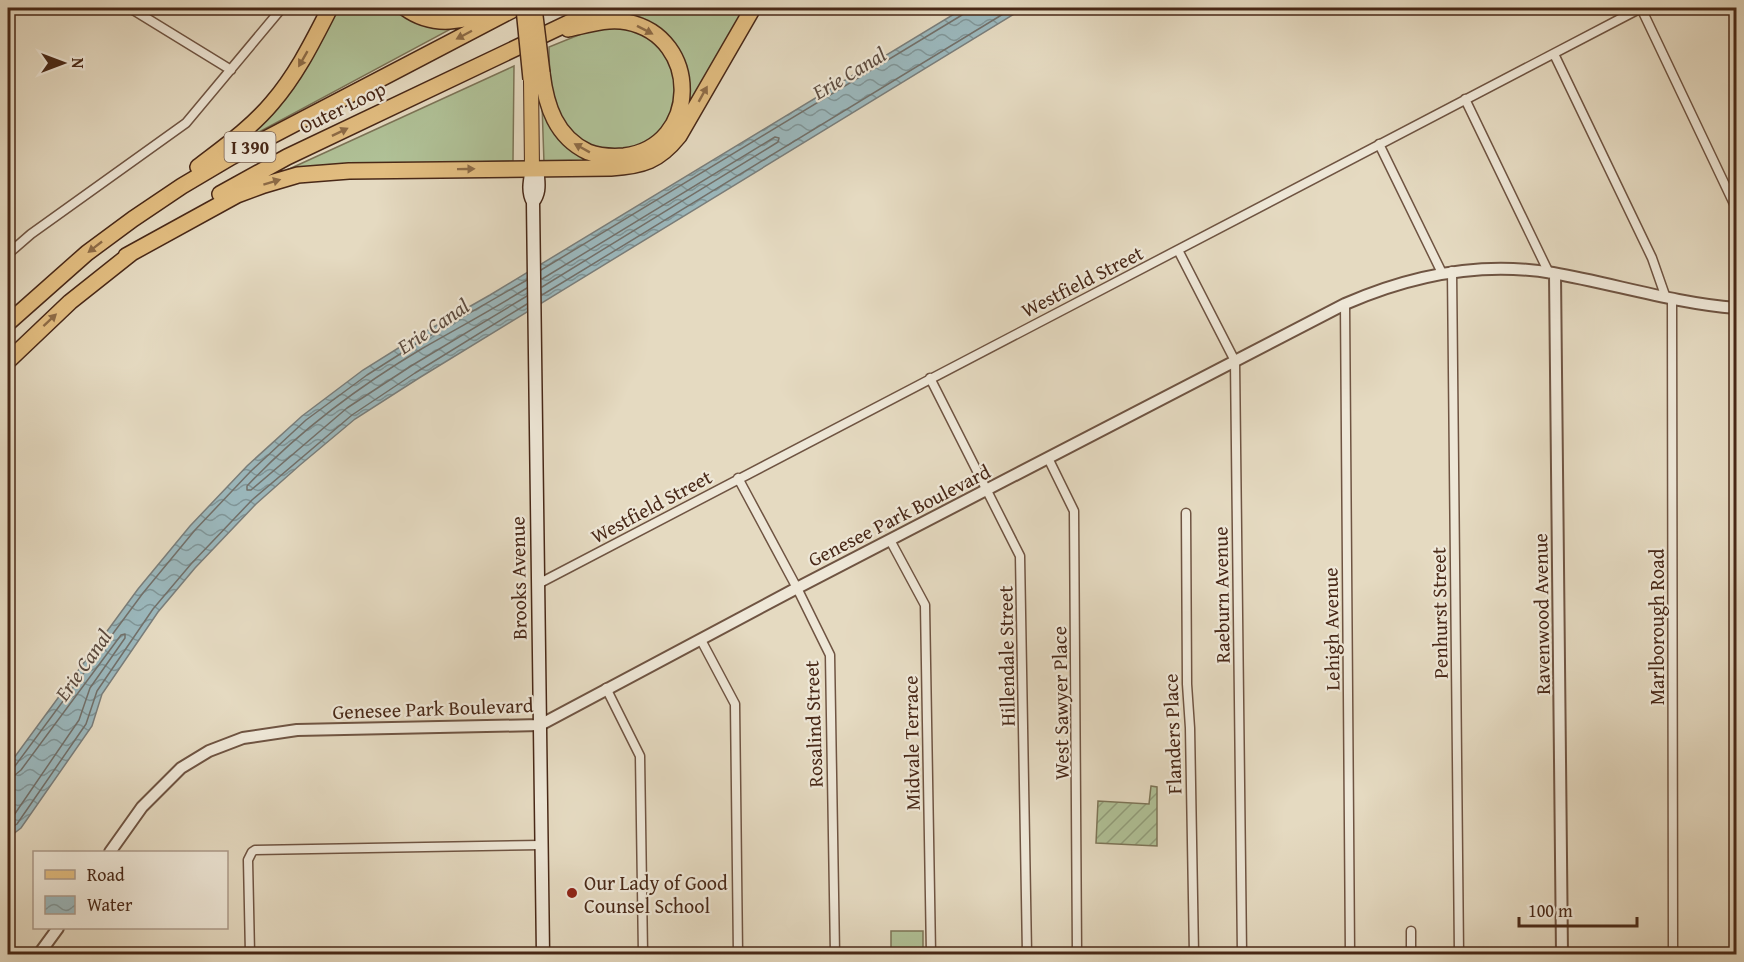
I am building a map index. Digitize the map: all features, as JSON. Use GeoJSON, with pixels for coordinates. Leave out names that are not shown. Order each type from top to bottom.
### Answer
{"type":"FeatureCollection","features":[{"type":"Feature","properties":{"kind":"highway"},"geometry":{"type":"LineString","coordinates":[[122,227],[238,136],[262,113],[284,89],[297,69],[330,8]]}},
{"type":"Feature","properties":{"kind":"highway"},"geometry":{"type":"LineString","coordinates":[[405,8],[422,17],[447,22],[465,20],[495,8]]}},
{"type":"Feature","properties":{"kind":"highway","name":"Outer Loop"},"geometry":{"type":"LineString","coordinates":[[8,323],[76,262],[176,190],[231,157],[516,8]]}},
{"type":"Feature","properties":{"kind":"highway"},"geometry":{"type":"LineString","coordinates":[[524,8],[537,76],[555,122],[573,143],[592,153],[617,157],[644,150],[661,139],[669,130],[680,110],[683,86],[677,62],[665,43],[646,29],[626,22],[613,21],[547,33]]}},
{"type":"Feature","properties":{"kind":"highway"},"geometry":{"type":"LineString","coordinates":[[534,8],[537,76]]}},
{"type":"Feature","properties":{"kind":"highway","name":"Outer Loop"},"geometry":{"type":"LineString","coordinates":[[8,361],[70,302],[126,256],[198,207],[261,170],[600,8]]}},
{"type":"Feature","properties":{"kind":"highway"},"geometry":{"type":"LineString","coordinates":[[126,256],[237,195],[264,184],[298,175],[349,171],[532,170],[618,167],[646,163],[658,157],[679,136],[753,8]]}},
{"type":"Feature","properties":{"kind":"main road","name":"Brooks Avenue"},"geometry":{"type":"LineString","coordinates":[[537,76],[532,170],[529,183],[533,202],[543,954]]}},
{"type":"Feature","properties":{"kind":"street"},"geometry":{"type":"LineString","coordinates":[[130,8],[231,70]]}},
{"type":"Feature","properties":{"kind":"street"},"geometry":{"type":"LineString","coordinates":[[8,254],[31,234],[174,133],[196,113],[282,8]]}},
{"type":"Feature","properties":{"kind":"street"},"geometry":{"type":"LineString","coordinates":[[1641,8],[1737,208]]}},
{"type":"Feature","properties":{"kind":"street","name":"Westfield Street"},"geometry":{"type":"LineString","coordinates":[[538,584],[1641,8]]}},
{"type":"Feature","properties":{"kind":"street","name":"Marlborough Road"},"geometry":{"type":"LineString","coordinates":[[1554,54],[1669,298],[1673,954]]}},
{"type":"Feature","properties":{"kind":"street","name":"Ravenwood Avenue"},"geometry":{"type":"LineString","coordinates":[[1465,99],[1552,273],[1562,954]]}},
{"type":"Feature","properties":{"kind":"street","name":"Penhurst Street"},"geometry":{"type":"LineString","coordinates":[[1379,144],[1447,272],[1459,954]]}},
{"type":"Feature","properties":{"kind":"street","name":"Raeburn Avenue"},"geometry":{"type":"LineString","coordinates":[[1178,250],[1235,361],[1242,954]]}},
{"type":"Feature","properties":{"kind":"street","name":"Genesee Park Boulevard"},"geometry":{"type":"LineString","coordinates":[[111,851],[142,807],[181,768],[209,751],[243,738],[297,730],[540,725],[606,688],[1344,304],[1391,285],[1447,272],[1496,269],[1552,273],[1669,298],[1737,308]]}},
{"type":"Feature","properties":{"kind":"street","name":"Lehigh Avenue"},"geometry":{"type":"LineString","coordinates":[[1344,304],[1350,954]]}},
{"type":"Feature","properties":{"kind":"street","name":"Hillendale Street"},"geometry":{"type":"LineString","coordinates":[[930,378],[1020,556],[1027,954]]}},
{"type":"Feature","properties":{"kind":"street","name":"West Sawyer Place"},"geometry":{"type":"LineString","coordinates":[[1048,458],[1074,511],[1077,954]]}},
{"type":"Feature","properties":{"kind":"street","name":"Rosalind Street"},"geometry":{"type":"LineString","coordinates":[[738,478],[830,655],[835,954]]}},
{"type":"Feature","properties":{"kind":"street","name":"Flanders Place"},"geometry":{"type":"LineString","coordinates":[[1186,513],[1187,684],[1190,728],[1194,954]]}},
{"type":"Feature","properties":{"kind":"street","name":"Midvale Terrace"},"geometry":{"type":"LineString","coordinates":[[890,540],[925,605],[931,954]]}},
{"type":"Feature","properties":{"kind":"street"},"geometry":{"type":"LineString","coordinates":[[701,639],[735,704],[738,954]]}},
{"type":"Feature","properties":{"kind":"street"},"geometry":{"type":"LineString","coordinates":[[606,688],[640,756],[643,954]]}},
{"type":"Feature","properties":{"kind":"street"},"geometry":{"type":"LineString","coordinates":[[250,954],[248,860],[255,850],[541,845]]}},
{"type":"Feature","properties":{"kind":"street"},"geometry":{"type":"LineString","coordinates":[[39,954],[57,929]]}},
{"type":"Feature","properties":{"kind":"street"},"geometry":{"type":"LineString","coordinates":[[1411,931],[1411,954]]}},
{"type":"Feature","properties":{"kind":"green space"},"geometry":{"type":"Polygon","coordinates":[[[335,8],[398,8],[447,24],[449,30],[242,141],[335,8]]]}},
{"type":"Feature","properties":{"kind":"green space"},"geometry":{"type":"Polygon","coordinates":[[[627,8],[747,8],[691,103],[687,103],[684,66],[617,14],[627,8]]]}},
{"type":"Feature","properties":{"kind":"green space"},"geometry":{"type":"Polygon","coordinates":[[[625,26],[650,37],[665,51],[673,67],[676,90],[667,123],[652,140],[633,148],[603,150],[575,136],[560,115],[552,88],[549,47],[586,32],[625,26]]]}},
{"type":"Feature","properties":{"kind":"green space"},"geometry":{"type":"Polygon","coordinates":[[[514,66],[513,161],[320,166],[288,173],[287,170],[514,66]]]}},
{"type":"Feature","properties":{"kind":"green space"},"geometry":{"type":"Polygon","coordinates":[[[542,104],[593,157],[591,163],[544,163],[542,104]]]}},
{"type":"Feature","properties":{"kind":"green space"},"geometry":{"type":"Polygon","coordinates":[[[1151,786],[1157,787],[1157,846],[1096,843],[1098,801],[1149,804],[1151,786]]]}},
{"type":"Feature","properties":{"kind":"green space"},"geometry":{"type":"Polygon","coordinates":[[[891,931],[923,931],[923,954],[891,954],[891,931]]]}},
{"type":"Feature","properties":{"kind":"water","name":"Erie Canal"},"geometry":{"type":"Polygon","coordinates":[[[964,8],[1024,8],[419,378],[355,419],[300,465],[256,504],[195,568],[158,612],[102,694],[92,726],[21,828],[8,838],[8,766],[138,589],[190,526],[247,466],[302,416],[363,370],[416,337],[490,295],[964,8]]]}},
{"type":"Feature","properties":{"kind":"place","name":"Our Lady of Good Counsel School"},"geometry":{"type":"Point","coordinates":[572,893]}}]}
